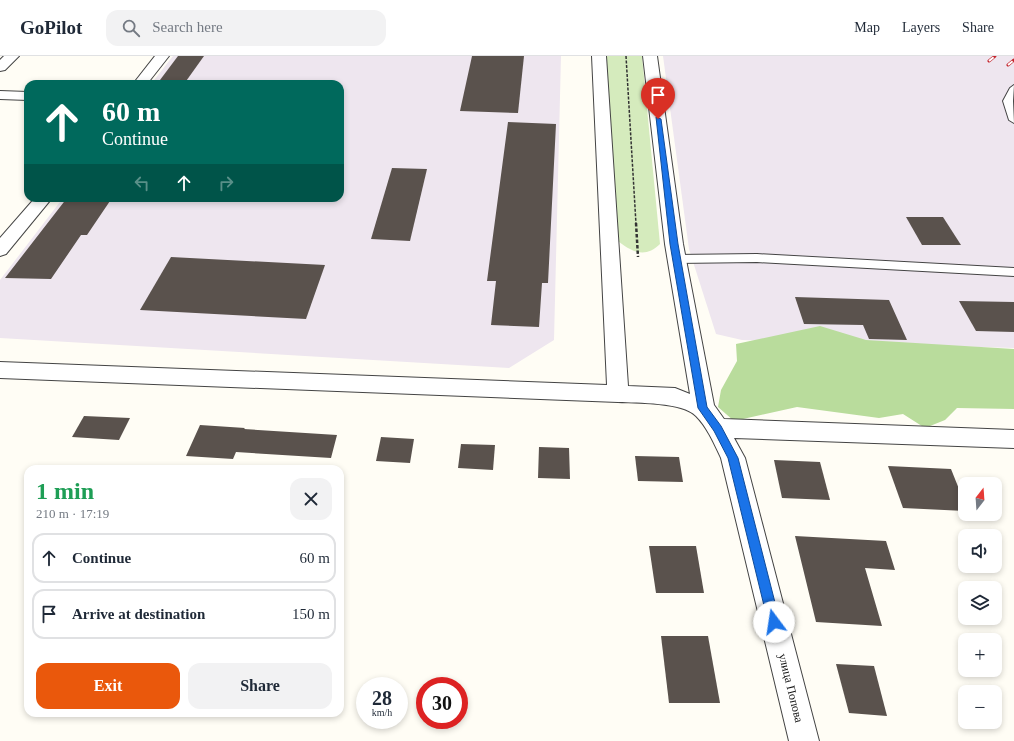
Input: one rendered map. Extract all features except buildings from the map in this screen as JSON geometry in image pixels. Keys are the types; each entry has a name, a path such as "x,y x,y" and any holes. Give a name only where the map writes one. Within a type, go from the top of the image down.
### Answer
{"street":[{"path":"0,67 12,56"},
{"path":"143,80 162,56"},
{"path":"599,56 618,394"},
{"name":"улица Попова","path":"650,56 676,259 710,418 733,458 804,741"},
{"path":"0,95 24,96"},
{"path":"0,250 41,202"},
{"path":"0,370 675,397 710,418 1014,439"}],"lane":[{"path":"1014,88 1008,101 1014,120"},
{"path":"676,259 757,258 1014,272"}],"path":[{"path":"626,56 638,257"}],"shaded area":[{"path":"173,56 561,56 554,340 509,368 0,338 0,280 60,202 344,202 344,80 154,80"},
{"path":"663,56 1014,56 1014,348 742,340 716,334 689,249"}],"green space":[{"path":"605,56 642,56 660,244 650,251 634,251 618,241"},
{"path":"820,326 866,340 1014,349 1014,409 957,408 945,420 925,428 903,414 879,418 797,407 734,421 718,407 721,390 737,361 736,344"}],"railway":[{"path":"989,61 995,56"},
{"path":"1008,65 1014,60"}],"route":[{"path":"658,119 674,244 703,408 718,428 733,458 774,622"}]}
